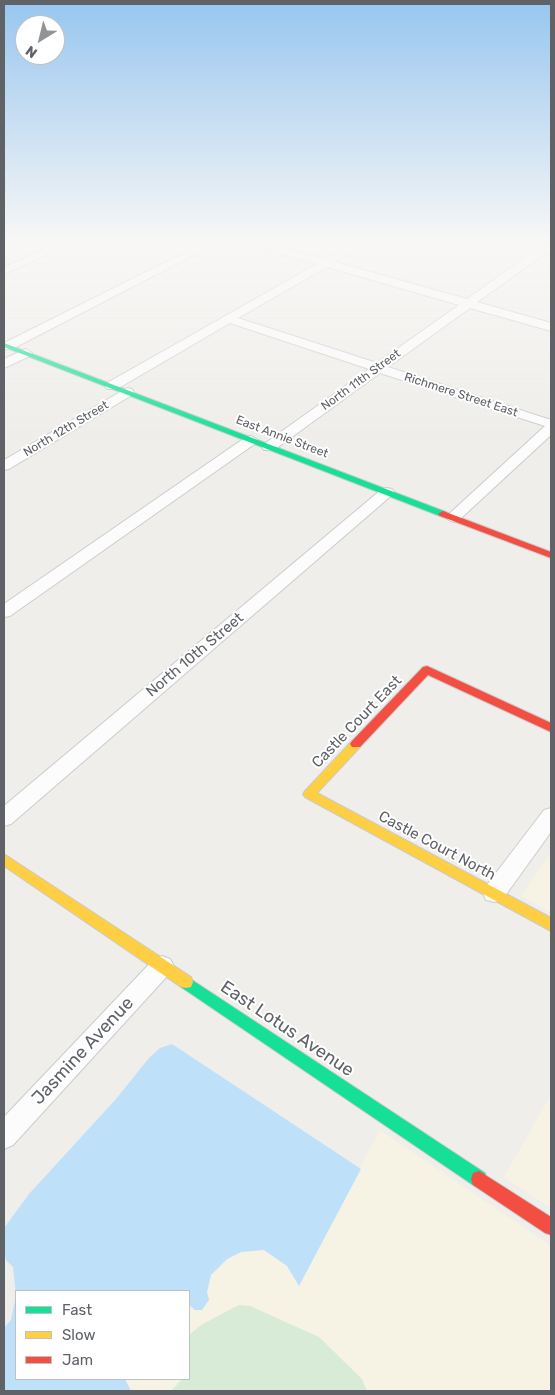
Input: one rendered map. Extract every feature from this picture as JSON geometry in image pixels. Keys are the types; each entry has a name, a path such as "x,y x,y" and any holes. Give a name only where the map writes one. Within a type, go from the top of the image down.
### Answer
{"street":[{"path":"6,346 82,308"},
{"name":"North 12th Street","path":"112,386 247,308"},
{"name":"North 11th Street","path":"269,447 464,308"},
{"path":"484,308 551,327"},
{"name":"Richmere Street East","path":"228,319 551,424"},
{"name":"East Annie Street","path":"6,346 551,555"},
{"path":"4,364 26,353"},
{"name":"North 12th Street","path":"4,466 127,392"},
{"path":"454,518 551,428"},
{"path":"4,612 251,440"},
{"name":"North 10th Street","path":"4,818 387,492"},
{"name":"Castle Court East","path":"309,794 427,670 551,728"},
{"name":"Castle Court North","path":"309,794 551,925"},
{"path":"494,893 551,816"},
{"name":"East Lotus Avenue","path":"4,859 551,1227"},
{"name":"Jasmine Avenue","path":"4,1136 162,966"}],"shaded area":[{"path":"551,852 551,913 521,896"},
{"path":"551,1095 551,1208 504,1177"},
{"path":"380,1130 551,1246 551,1391 367,1391 362,1379 319,1337 250,1306 239,1305 201,1325 190,1334 190,1306 195,1310 209,1300 207,1292 211,1275 228,1259 241,1252 264,1250 287,1266 299,1285"},
{"path":"126,1380 182,1380 171,1391 131,1391"}],"green space":[{"path":"239,1305 250,1306 319,1337 362,1379 367,1391 171,1391 181,1380 190,1380 190,1334 201,1325"}],"water":[{"path":"172,1044 361,1169 299,1286 287,1266 264,1250 241,1252 227,1259 211,1275 207,1292 209,1300 202,1310 195,1310 190,1306 190,1290 15,1290 13,1267 6,1260 4,1249 4,1228 29,1194 116,1099 149,1058 160,1048"},
{"path":"15,1300 15,1380 126,1380 131,1391 4,1391 4,1328 11,1320"}],"traffic: fast":[{"path":"4,345 443,514"},
{"path":"186,982 479,1179"}],"traffic: slow":[{"path":"356,744 309,794 551,925"},
{"path":"4,859 186,982"}],"traffic: jam":[{"path":"443,514 551,555"},
{"path":"356,744 427,670 551,728"},
{"path":"479,1179 551,1227"}]}
